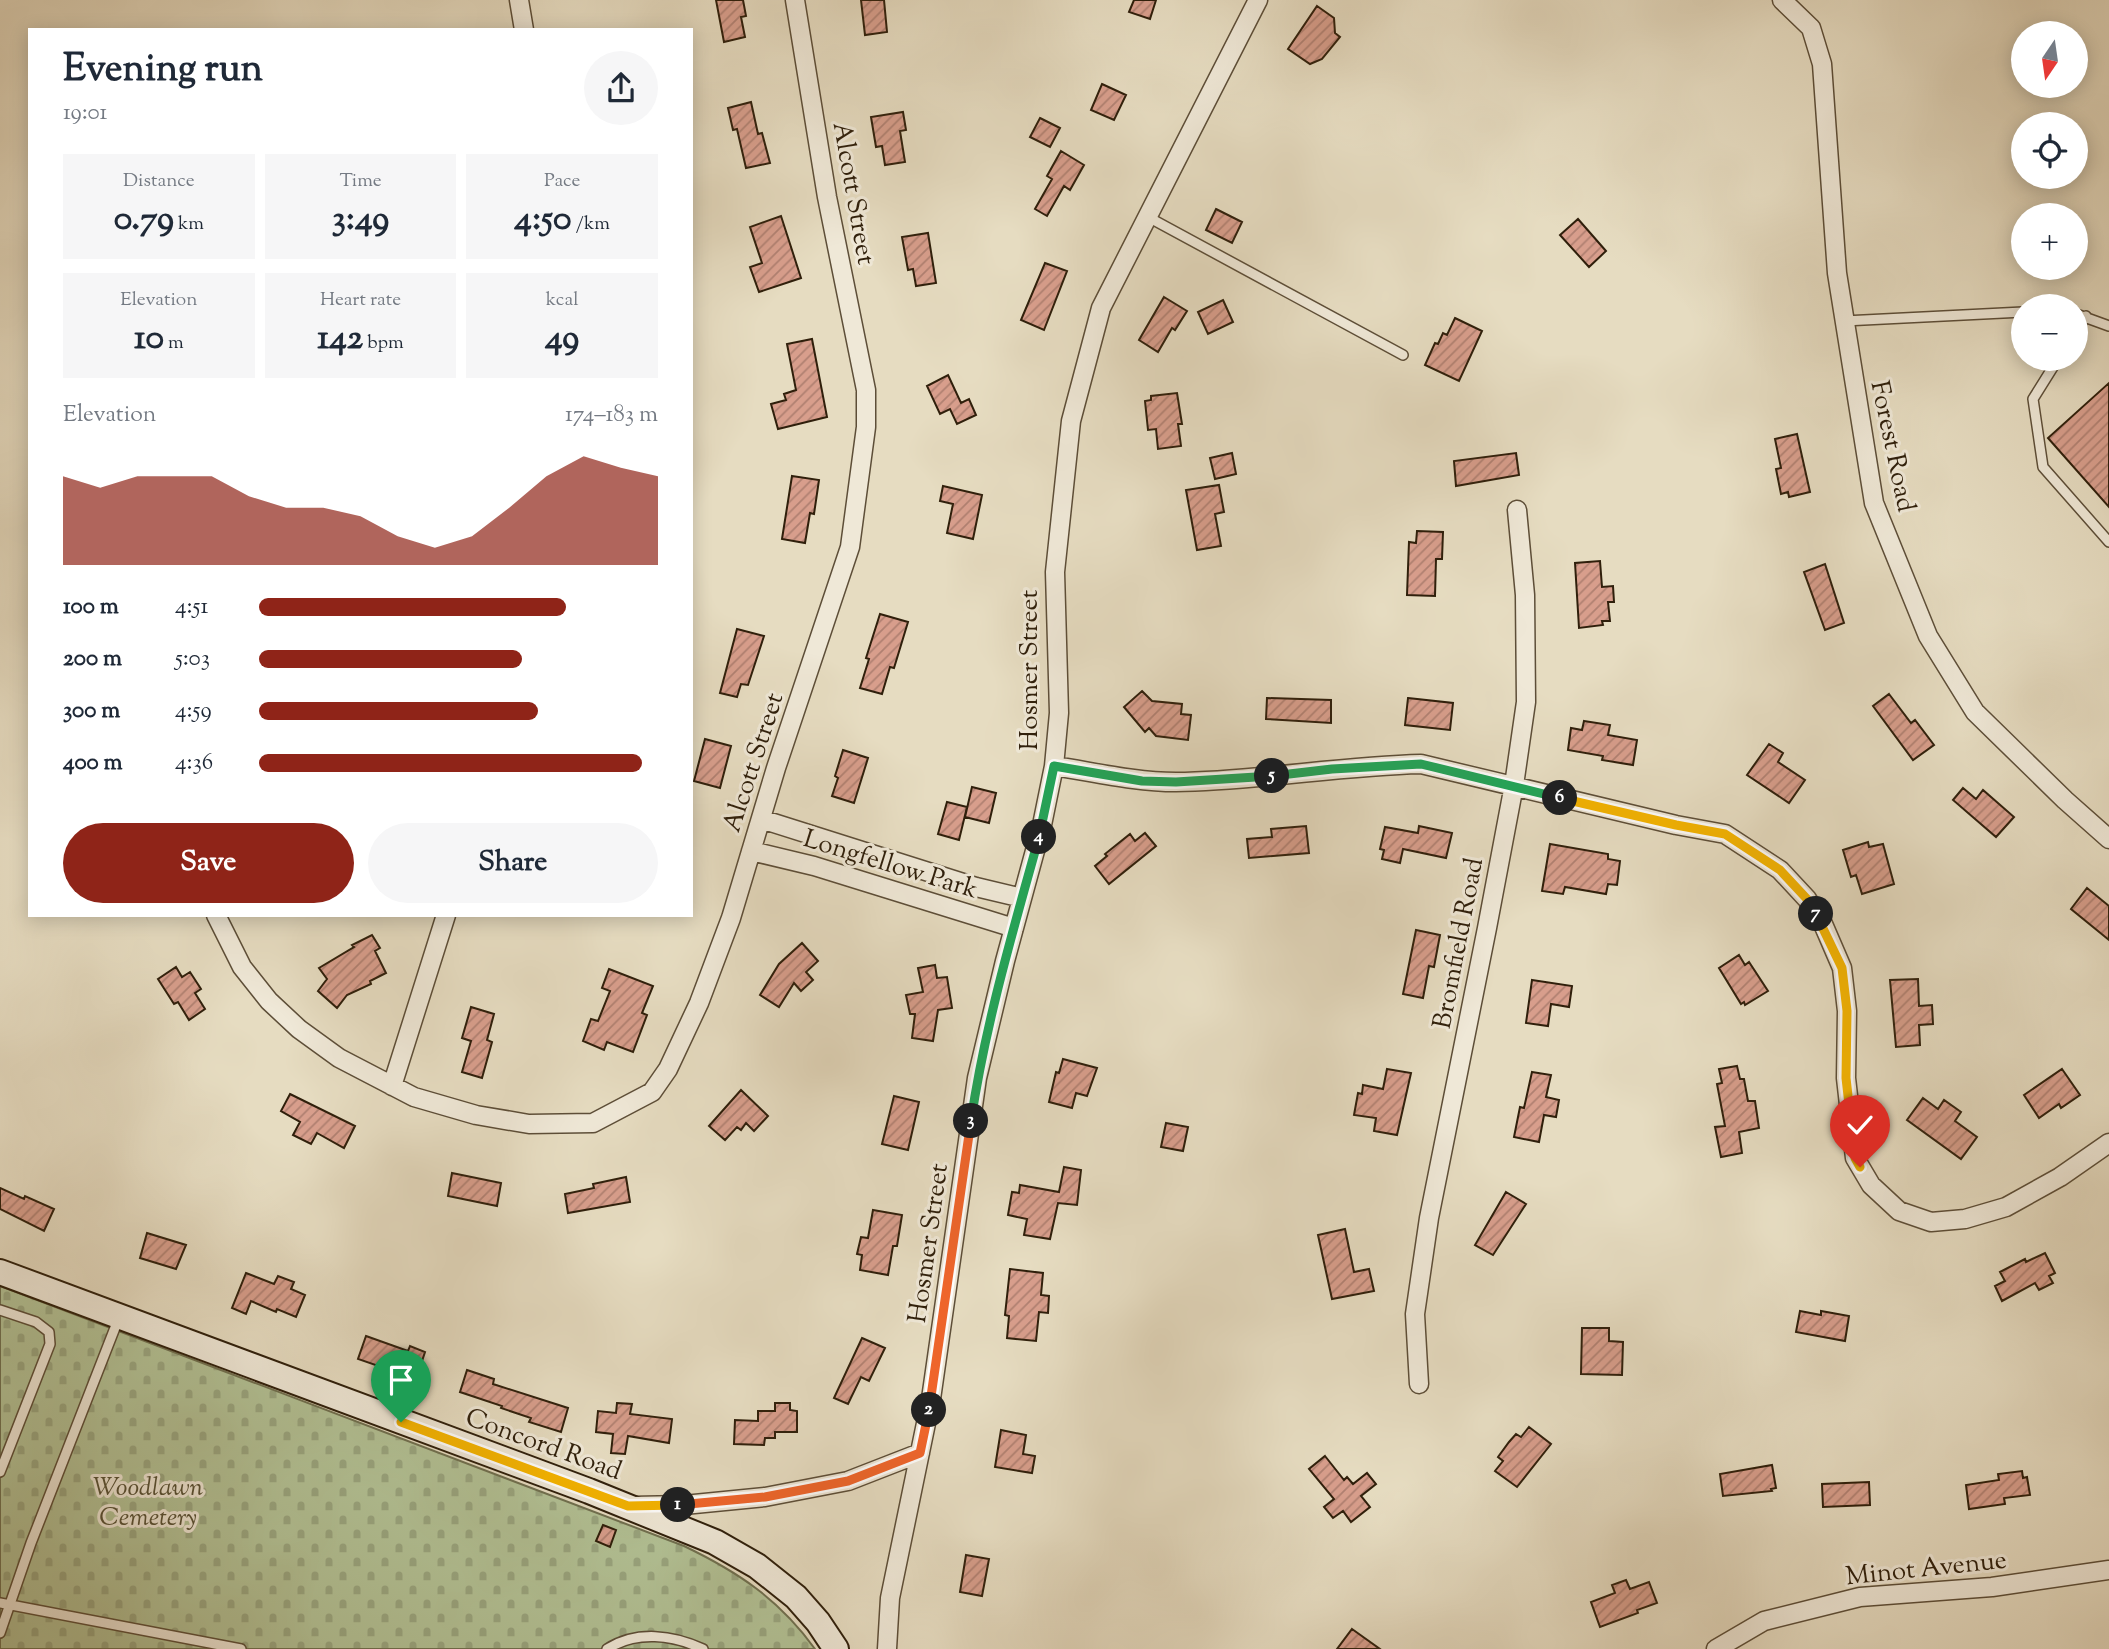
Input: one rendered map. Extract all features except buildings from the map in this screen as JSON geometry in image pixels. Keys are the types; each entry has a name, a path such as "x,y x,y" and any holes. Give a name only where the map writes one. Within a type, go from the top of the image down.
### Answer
{"street":[{"path":"519,0 524,28"},
{"name":"Alcott Street","path":"217,917 243,967 289,1020 339,1058 414,1097 476,1115 529,1124 593,1123 652,1092 667,1069 699,1003 732,918 761,819 849,547 866,426 866,390 827,197 795,0"},
{"name":"Hosmer Street","path":"887,1649 890,1598 931,1399 978,1078 1042,825 1054,766 1059,713 1055,572 1070,421 1101,308 1258,0"},
{"name":"Forest Road","path":"1782,0 1811,28 1822,64 1836,273 1874,503 1928,636 1975,712 2109,839"},
{"name":"Bromfield Road","path":"1419,1384 1415,1314 1429,1218 1514,785 1526,702 1525,595 1517,510"},
{"path":"1054,766 1142,781 1176,782 1421,764 1676,825 1725,834 1780,870 1807,899 1823,924 1842,968 1847,1011 1846,1078 1855,1158 1871,1185 1899,1212 1931,1222 1965,1219 2006,1207 2060,1177 2109,1143"},
{"name":"Longfellow Park","path":"761,819 976,887 1022,898"},
{"name":"Longfellow Park","path":"751,851 814,866 1014,928"},
{"path":"392,1086 445,917"},
{"name":"Concord Road","path":"0,1272 628,1506 715,1542 757,1566 780,1583 808,1609 836,1649"},
{"path":"628,1506 765,1497 848,1481 920,1453"},
{"name":"Minot Avenue","path":"1716,1649 1764,1621 1860,1597 1992,1587 2109,1570"}],"lane":[{"path":"1147,217 1403,355"},
{"path":"1844,321 2011,313"},
{"path":"2088,318 2109,326"},
{"path":"2051,371 2033,399 2043,467 2109,542"},
{"path":"0,1472 50,1344 49,1332 36,1322 1,1312"},
{"path":"0,1633 118,1318"},
{"path":"0,1603 241,1649"},
{"path":"607,1649 621,1642 654,1636 674,1638 703,1649"}],"green space":[{"name":"Woodlawn Cemetery","path":"0,1286 684,1546 756,1588 787,1615 815,1649 0,1649"}],"route":[{"path":"401,1422 628,1506 765,1497 848,1481 920,1453 931,1399 978,1078 1005,961 1042,825 1054,766 1142,781 1176,782 1421,764 1566,800 1725,834 1780,870 1807,899 1823,924 1842,968 1847,1011 1846,1078 1855,1158 1860,1167"}]}
